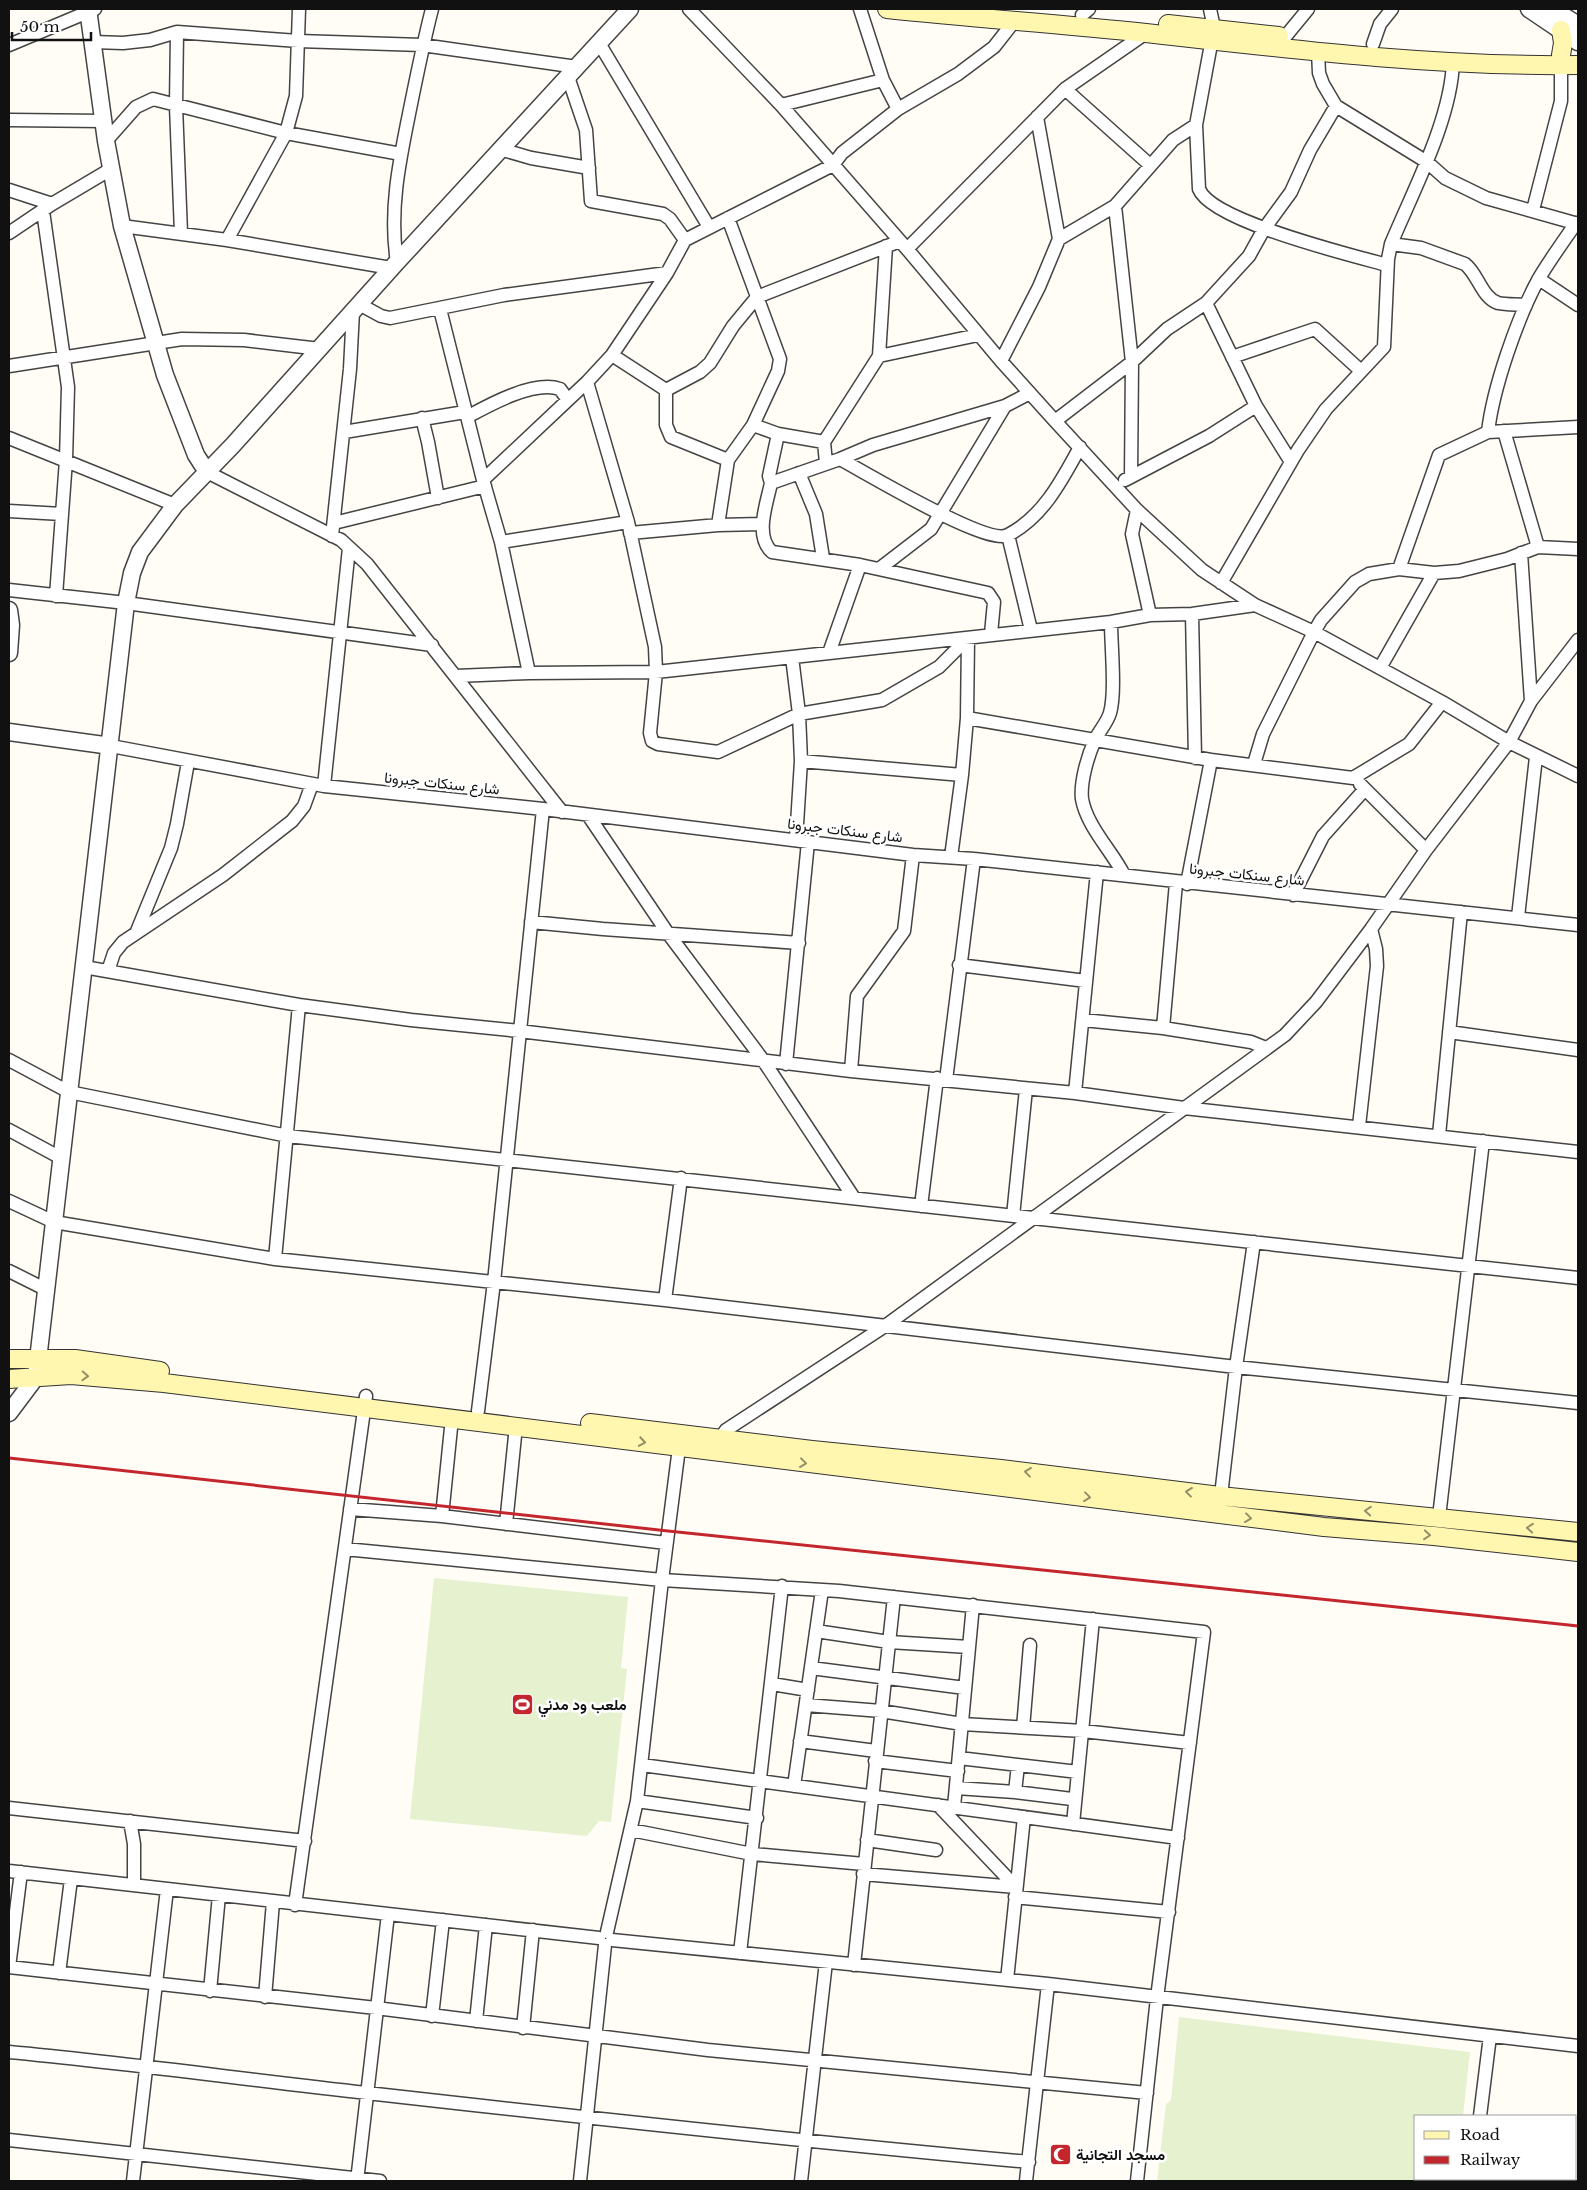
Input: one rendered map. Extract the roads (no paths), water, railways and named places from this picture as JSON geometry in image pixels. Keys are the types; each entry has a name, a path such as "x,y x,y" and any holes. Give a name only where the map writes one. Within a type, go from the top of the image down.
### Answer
{"main road":[{"path":"887,9 1016,19 1146,33 1285,37 1452,52 1566,58 1578,65"},
{"path":"1033,9 1085,12 1318,52 1453,62 1566,58"},
{"path":"1561,30 1566,58"},
{"path":"9,1359 75,1360 365,1402 452,1418 632,1440 680,1441"},
{"path":"9,1376 71,1376 139,1380 478,1411 680,1441 1219,1514 1324,1527 1434,1536 1578,1552"},
{"path":"716,1446 1001,1468 1220,1496 1578,1532"}],"street":[{"path":"9,45 91,9 93,42 106,141 122,226 165,375 196,455 207,472 332,536 367,564 562,812"},
{"path":"227,240 286,133 296,96 298,9"},
{"path":"394,265 393,216 401,154 422,45 432,9"},
{"path":"9,1413 36,1377 111,746 126,603 132,573 140,552 175,505 630,9"},
{"path":"689,9 781,104 904,245 978,335 1055,421 1137,510 1202,570 1255,605 1314,632 1442,702 1536,757 1578,776"},
{"path":"860,9 883,80 898,109"},
{"path":"1210,9 1213,35 1196,125 1199,189 1202,197 1210,204 1264,229 1387,265"},
{"path":"1285,37 1308,9"},
{"path":"1373,44 1380,24 1392,9"},
{"path":"1530,9 1578,42"},
{"path":"1553,9 1578,25"},
{"path":"334,523 438,498 484,483 588,382 612,355 667,273 685,240 833,165 842,153 898,109 958,74 994,47 1016,19"},
{"path":"177,32 176,106 181,233"},
{"path":"93,42 123,43 150,40 177,32 298,41 422,45 572,72"},
{"path":"666,390 700,372 710,363 733,326 757,297 886,246 904,245 1065,89 1146,33"},
{"path":"600,43 709,227"},
{"path":"1318,52 1319,73 1336,106 1427,162 1445,178 1486,198 1577,223 1539,279 1526,305 1495,395 1488,432"},
{"path":"1533,210 1561,101 1566,58"},
{"path":"1221,583 1291,462 1326,409 1384,347 1387,265 1391,244 1427,162 1450,88 1453,62"},
{"path":"572,72 586,130 591,201 663,214 670,219 685,240"},
{"path":"781,104 883,80"},
{"path":"1065,89 1150,165"},
{"path":"106,141 136,107 153,99 286,133 401,154"},
{"path":"1055,421 1132,362 1167,329 1206,303 1249,256 1264,229 1291,192 1310,150 1336,106"},
{"path":"1001,361 1039,287 1059,239 1037,117"},
{"path":"9,120 104,121"},
{"path":"1059,239 1115,206 1173,140 1196,125"},
{"path":"500,150 531,158 589,168"},
{"path":"9,233 111,169"},
{"path":"9,190 48,208"},
{"path":"1115,206 1132,362 1131,477"},
{"path":"48,208 68,386 66,460 56,596"},
{"path":"718,525 728,460 753,425 772,385 780,359 728,218"},
{"path":"122,226 394,265"},
{"path":"1391,244 1421,248 1465,264 1471,269 1491,300 1498,303 1526,305"},
{"path":"826,463 824,442 879,356 886,246"},
{"path":"356,308 390,318 504,295 667,273"},
{"path":"1539,279 1578,305"},
{"path":"1206,303 1256,406 1291,462"},
{"path":"332,536 356,308"},
{"path":"440,309 484,483 501,542 529,673"},
{"path":"1232,357 1315,329 1361,371"},
{"path":"879,356 978,335"},
{"path":"10,364 64,358 182,339 244,340 320,349"},
{"path":"612,355 666,390"},
{"path":"588,382 629,527 655,647 656,672 650,733 652,741 658,744 718,752 799,714 882,700 939,667 968,638"},
{"path":"344,432 422,418 466,414 505,396 549,387 560,389 568,400"},
{"path":"666,390 666,425 671,437 728,460"},
{"path":"771,483 840,459 873,444 1005,406 1030,393"},
{"path":"879,569 921,539 931,529 1005,406"},
{"path":"1116,485 1209,436 1256,406"},
{"path":"422,418 438,498"},
{"path":"753,425 778,434 824,442"},
{"path":"1398,569 1439,455 1488,432 1578,427"},
{"path":"1504,431 1538,547"},
{"path":"778,434 769,476 771,483 762,524 766,545 772,552 823,558 860,565 988,593 994,602 991,634"},
{"path":"9,438 175,505"},
{"path":"840,459 939,513 986,534 1008,536 1047,502 1080,448"},
{"path":"799,473 816,514 823,558"},
{"path":"1137,510 1132,534 1150,615"},
{"path":"9,511 62,514"},
{"path":"501,542 629,527 762,524"},
{"path":"1008,536 1031,630"},
{"path":"1254,764 1263,734 1314,632 1321,620 1354,582 1369,574 1398,569 1434,573 1483,566 1538,547 1578,549"},
{"path":"108,971 118,947 138,931 222,875 292,821 318,785 349,548"},
{"path":"1521,553 1531,700"},
{"path":"829,653 860,565"},
{"path":"1380,668 1434,573"},
{"path":"9,590 126,603 338,634 432,645"},
{"path":"456,676 529,673 656,672 1111,622 1150,615 1192,614 1255,605"},
{"path":"9,610 11,625 9,652"},
{"path":"1192,614 1195,758"},
{"path":"1111,622 1112,701 1110,714 1094,742 1082,788 1082,799 1087,814 1116,858 1124,876"},
{"path":"951,857 962,775 967,718 968,638"},
{"path":"716,1446 726,1430 885,1326 1285,1035 1316,1002 1371,929 1426,850 1509,742 1531,700 1578,640"},
{"path":"786,1064 799,943 802,841 799,714 792,657"},
{"path":"1353,778 1410,744 1442,702"},
{"path":"967,718 1094,742 1195,758 1353,778 1426,850"},
{"path":"9,732 111,746"},
{"name":"شارع سنكات جبرونا","path":"111,746 318,785 544,809 912,855 974,859 1578,925"},
{"path":"1518,917 1536,757"},
{"path":"1163,1028 1181,883 1211,760"},
{"path":"801,761 962,775"},
{"path":"138,931 171,848 178,824 188,762"},
{"path":"1293,895 1323,836 1365,788"},
{"path":"478,1411 508,1159 519,1030 544,809"},
{"path":"588,815 667,932 763,1060 854,1198"},
{"path":"851,1071 857,996 904,932 912,855"},
{"path":"921,1206 942,1079 974,859"},
{"path":"1075,1093 1097,872"},
{"path":"1439,1135 1461,912"},
{"path":"531,922 799,943"},
{"path":"1359,1126 1377,966 1376,949 1371,929"},
{"path":"959,965 1086,981"},
{"path":"84,967 299,1005 411,1020 519,1030 786,1064 1075,1093 1184,1108 1359,1126 1578,1152"},
{"path":"275,1259 299,1005"},
{"path":"1083,1020 1163,1028 1251,1042 1266,1048"},
{"path":"1449,1032 1578,1050"},
{"path":"9,1060 69,1092 288,1136 1578,1278"},
{"path":"1013,1216 1026,1089"},
{"path":"9,1130 62,1158"},
{"path":"1439,1517 1482,1141"},
{"path":"665,1300 681,1178"},
{"path":"9,1201 54,1222 275,1259 665,1300 1236,1367 1578,1403"},
{"path":"1219,1514 1236,1367 1254,1242"},
{"path":"9,1271 47,1290"},
{"path":"295,1905 365,1402"},
{"path":"442,1516 452,1418"},
{"path":"506,1524 516,1426"},
{"path":"580,2181 606,1939 637,1801 666,1543 680,1441"},
{"path":"350,1509 442,1516 666,1543"},
{"path":"345,1549 662,1580 782,1586 973,1605 1204,1632 1157,1998 1137,2181"},
{"path":"740,1953 757,1818 782,1586"},
{"path":"794,1786 822,1590"},
{"path":"854,1965 894,1597"},
{"path":"954,1807 973,1605"},
{"path":"1073,1824 1093,1619"},
{"path":"816,1631 889,1642 969,1647"},
{"path":"1023,1728 1030,1645"},
{"path":"811,1668 884,1679 965,1688"},
{"path":"772,1684 808,1690"},
{"path":"806,1705 881,1711 962,1724 1082,1731 1190,1743"},
{"path":"800,1741 876,1756 958,1765 1018,1765 1078,1772"},
{"path":"642,1765 1178,1838"},
{"path":"1015,1792 1018,1765"},
{"path":"956,1788 1015,1792 1072,1799"},
{"path":"637,1801 757,1818"},
{"path":"938,1805 1016,1892"},
{"path":"9,1808 305,1841"},
{"path":"1006,1980 1024,1818"},
{"path":"130,1821 134,1844 134,1886"},
{"path":"631,1830 752,1854 1169,1912"},
{"path":"867,1840 936,1850"},
{"path":"1147,2093 595,2036 376,2008 9,1968 15,1871 295,1905 1048,1984 1578,2046"},
{"path":"59,1973 71,1879"},
{"path":"133,2181 167,1889"},
{"path":"210,1991 219,1896"},
{"path":"265,1997 273,1902"},
{"path":"358,2180 366,2093 388,1914"},
{"path":"432,2016 443,1920"},
{"path":"476,2021 486,1925"},
{"path":"524,2028 532,1930"},
{"path":"800,2181 826,1962"},
{"path":"1026,2181 1048,1984"},
{"path":"1480,2115 1490,2036"},
{"path":"9,2052 701,2130 1029,2162"},
{"path":"9,2140 380,2181"}],"railway":[{"path":"9,1458 668,1531 1578,1626"}],"place":[{"name":"ملعب ود مدني","path":"522,1704"},
{"name":"مسجد التجانية","path":"1060,2154"}]}
